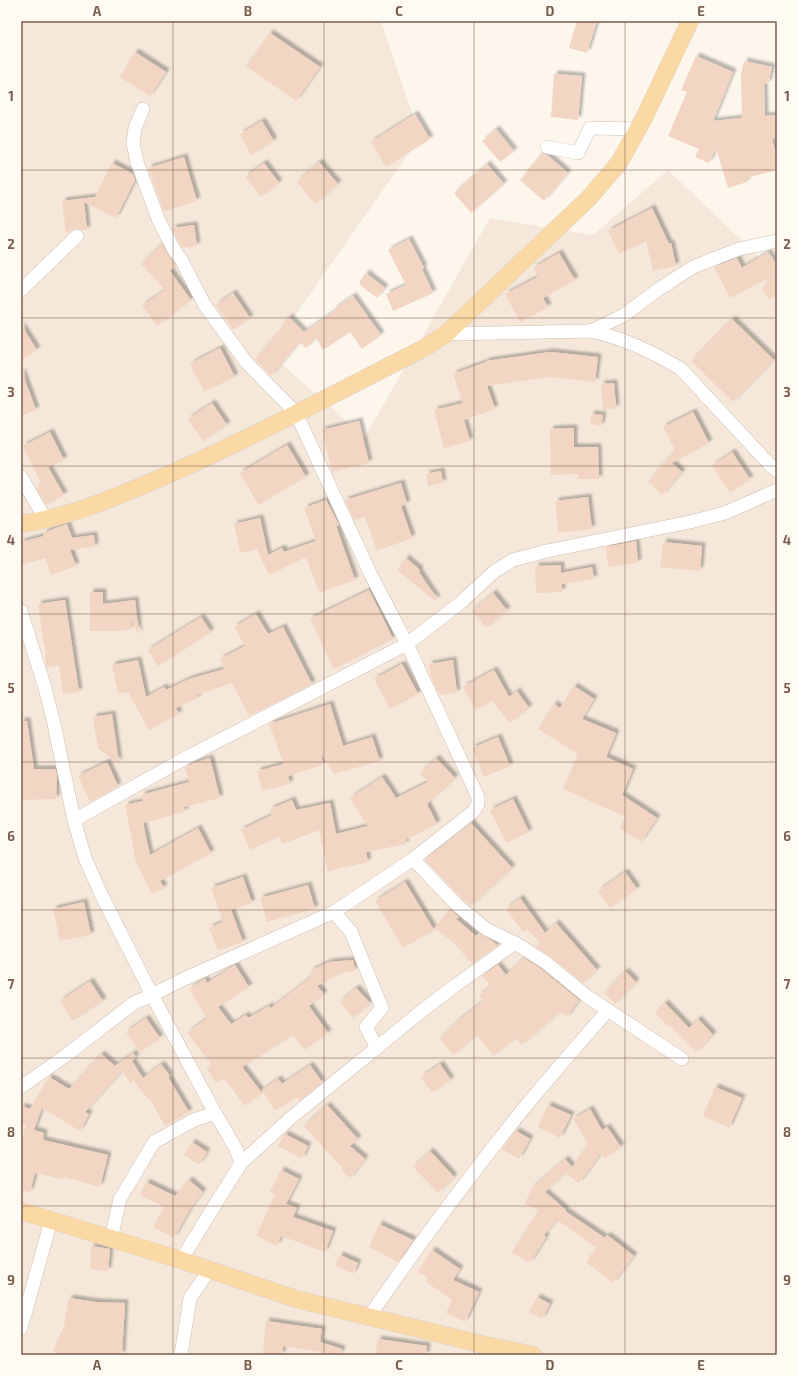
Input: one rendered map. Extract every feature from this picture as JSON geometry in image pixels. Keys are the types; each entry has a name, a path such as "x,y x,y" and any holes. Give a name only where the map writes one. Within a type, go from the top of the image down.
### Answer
{"main road":[{"path":"21,524 46,520 75,512 134,490 222,450 296,413 426,347 446,334 589,198 619,163 644,118 690,21"},
{"path":"21,1211 210,1269 296,1299 485,1345 533,1355"}],"street":[{"path":"21,1087 65,1056 134,1003 186,978 334,912 413,859 474,810 478,804 478,797 407,644 371,575 296,413 246,362 204,304 159,221 137,162 133,143 135,128 143,109"},
{"path":"547,147 578,153 590,128 638,129"},
{"path":"21,290 77,236"},
{"path":"591,331 624,315 659,289 694,267 739,249 777,241"},
{"path":"446,334 591,331 609,335 628,342 666,360 681,369 777,471"},
{"path":"21,477 46,520"},
{"path":"74,820 192,755 407,644 459,604 495,571 513,560 548,551 690,522 725,513 777,490"},
{"path":"21,611 45,688 74,820 85,858 100,892 152,995 236,1149 240,1163"},
{"path":"413,859 457,905 486,929 545,962 588,997 682,1059"},
{"path":"334,912 351,932 382,1008 366,1027 377,1048"},
{"path":"181,1260 240,1163 293,1116 456,985 515,944"},
{"path":"369,1317 398,1274 455,1197 526,1107 608,1010"},
{"path":"112,1239 120,1199 154,1142 194,1120 215,1113"},
{"path":"21,1328 51,1221"},
{"path":"181,1355 190,1298 210,1269"}],"shaded area":[{"path":"21,21 381,21 420,137 269,353 365,437 490,218 593,235 668,170 777,274 777,1355 21,1355"}],"building":[{"path":"577,21 597,21 587,53 569,48"},
{"path":"270,33 320,67 296,101 246,66"},
{"path":"135,52 166,72 150,96 120,77"},
{"path":"696,56 733,72 713,121 742,118 741,75 744,61 772,67 768,84 764,83 765,116 777,115 777,138 772,139 777,159 777,170 746,178 747,182 728,188 716,148 709,163 695,157 699,149 668,136 687,92 681,90"},
{"path":"554,74 582,76 578,120 551,117"},
{"path":"415,114 430,139 386,167 371,142"},
{"path":"262,121 274,141 251,155 240,134"},
{"path":"496,129 514,151 500,162 482,141"},
{"path":"542,153 547,155 568,173 544,201 520,180"},
{"path":"184,157 197,201 164,211 148,168"},
{"path":"319,162 338,184 315,204 297,182"},
{"path":"112,163 133,174 135,180 116,218 84,202 87,230 75,228 66,233 62,201 95,197"},
{"path":"264,163 279,183 261,197 245,177"},
{"path":"487,164 504,184 471,213 454,193"},
{"path":"652,208 669,244 671,243 676,266 653,271 646,241 619,254 608,231"},
{"path":"194,225 197,246 182,248 172,228"},
{"path":"409,239 424,268 422,269 433,293 393,311 386,294 406,285 388,250"},
{"path":"162,244 176,266 170,271 191,300 157,326 142,306 165,290 141,264"},
{"path":"768,252 777,265 777,295 769,300 762,288 774,275 730,298 714,267 737,258 742,268"},
{"path":"559,253 575,280 543,298 548,307 520,322 505,294 538,277 533,268"},
{"path":"366,273 385,288 377,298 360,285 360,281"},
{"path":"233,293 250,318 233,330 216,305"},
{"path":"353,296 381,335 362,349 350,332 323,350 316,338 306,348 300,342 271,376 255,359 284,326 282,324 289,317 304,332 335,311 334,309"},
{"path":"732,319 774,360 733,402 691,361"},
{"path":"21,325 37,350 21,360"},
{"path":"220,348 235,377 204,392 190,364"},
{"path":"550,352 598,357 595,382 549,377 487,386 495,409 464,420 470,441 444,448 434,410 463,403 453,374 486,361"},
{"path":"22,372 36,410 21,416 21,373"},
{"path":"614,383 616,408 603,410 601,384"},
{"path":"212,403 227,425 203,441 188,419"},
{"path":"693,412 709,443 672,463 682,472 662,495 648,482 675,450 663,427"},
{"path":"591,414 603,415 601,426 590,424"},
{"path":"359,421 369,463 332,472 322,430"},
{"path":"574,428 574,447 598,447 599,479 578,479 578,474 551,475 550,429"},
{"path":"50,432 64,460 48,467 64,495 46,505 36,488 42,485 23,446"},
{"path":"287,445 306,477 258,505 240,473"},
{"path":"732,452 750,479 730,493 712,466"},
{"path":"441,471 443,483 428,486 426,474"},
{"path":"401,483 407,504 401,506 412,538 377,551 365,517 354,520 345,500"},
{"path":"588,497 592,529 558,533 555,501"},
{"path":"326,500 339,525 336,526 355,580 319,593 306,557 269,575 257,549 240,553 234,524 260,518 268,555 282,548 284,552 316,541 304,508"},
{"path":"67,524 72,538 94,535 95,547 70,550 76,566 51,575 45,558 21,565 21,542 44,536 43,533"},
{"path":"636,541 638,563 608,567 606,547"},
{"path":"663,542 702,546 700,571 660,567"},
{"path":"406,558 420,570 419,572 437,599 435,601 397,570"},
{"path":"561,565 561,573 592,567 594,579 562,584 562,592 536,593 535,566"},
{"path":"369,590 393,639 334,669 310,619"},
{"path":"90,592 103,592 103,604 135,600 139,635 130,620 132,629 117,631 90,631"},
{"path":"493,593 507,610 486,628 472,611"},
{"path":"65,600 79,692 63,694 59,666 47,667 46,665 45,644 44,645 38,604"},
{"path":"256,614 268,634 283,627 312,684 249,716 232,683 197,695 198,698 176,708 179,714 149,730 128,692 118,694 112,665 138,660 146,697 164,687 166,690 189,679 224,669 220,659 245,646 234,627"},
{"path":"201,617 211,632 158,666 148,650"},
{"path":"453,660 457,693 440,695 431,677 429,664"},
{"path":"402,664 418,694 390,709 374,679"},
{"path":"494,670 509,697 517,691 529,708 510,723 492,701 476,710 463,687"},
{"path":"574,686 594,699 582,719 616,733 606,757 633,769 622,795 657,818 641,842 619,828 626,817 563,789 578,754 538,729 554,704 560,708"},
{"path":"330,704 343,746 372,737 380,761 334,774 321,754 323,765 288,776 290,784 262,791 257,771 284,764 269,724"},
{"path":"112,714 119,763 98,749 93,717"},
{"path":"21,721 27,721 34,769 55,769 57,775 56,799 21,800"},
{"path":"498,737 510,766 484,777 472,748"},
{"path":"210,758 220,798 184,807 185,812 143,823 150,855 198,828 211,853 160,881 164,888 152,894 136,862 125,805 143,801 141,795 189,782 185,768 194,763"},
{"path":"436,758 455,778 427,804 437,824 405,840 406,844 366,852 368,862 328,871 319,830 282,844 280,836 250,850 241,830 272,815 270,809 292,800 296,810 330,803 336,834 368,826 350,798 382,777 396,798 428,782 420,773"},
{"path":"107,762 118,786 90,802 78,776"},
{"path":"513,799 529,832 506,843 490,810"},
{"path":"471,823 512,868 471,906 462,899 425,860"},
{"path":"625,872 637,889 610,908 598,891"},
{"path":"243,877 252,903 231,910 243,942 218,951 209,928 223,922 211,888"},
{"path":"405,882 434,930 403,948 375,901"},
{"path":"308,885 315,909 267,922 260,898"},
{"path":"520,898 545,933 556,923 597,970 583,983 550,956 536,947 540,943 527,929 523,932 506,909"},
{"path":"84,902 91,935 60,941 53,909"},
{"path":"450,909 459,917 456,919 476,936 479,933 494,942 497,946 472,964 455,944 435,928"},
{"path":"524,958 540,968 579,1000 567,1017 560,1012 522,1045 516,1038 493,1056 476,1034 454,1055 439,1039 459,1020 484,1001 479,996 491,986 482,976 498,965 506,975"},
{"path":"353,960 355,971 343,972 317,986 324,994 309,1006 328,1033 304,1050 293,1035 242,1067 262,1093 245,1106 224,1078 216,1083 207,1069 212,1065 187,1033 207,1018 189,989 205,979 207,983 235,965 249,987 218,1007 231,1024 246,1015 248,1018 269,1006 271,1008 312,976 310,971 329,962"},
{"path":"625,971 636,982 615,1004 604,993"},
{"path":"90,981 103,1001 73,1021 60,1001"},
{"path":"356,988 370,1003 353,1018 340,1002"},
{"path":"665,1003 689,1028 698,1019 713,1035 696,1052 655,1013"},
{"path":"146,1018 160,1038 140,1052 126,1032"},
{"path":"133,1053 136,1057 132,1061 143,1078 161,1064 170,1076 168,1077 189,1112 165,1126 149,1098 148,1099 133,1080 130,1083 122,1071 85,1112 89,1114 80,1131 42,1108 34,1130 44,1133 43,1140 108,1155 100,1187 64,1177 63,1179 35,1173 30,1192 21,1190 21,1145 26,1124 21,1123 21,1106 30,1109 49,1077 69,1089 101,1054 115,1066"},
{"path":"440,1064 451,1080 432,1093 421,1077"},
{"path":"310,1065 322,1082 299,1101 297,1097 275,1111 262,1090 278,1079 282,1084"},
{"path":"715,1087 742,1098 729,1128 703,1116"},
{"path":"327,1105 358,1139 350,1146 365,1159 350,1178 342,1171 343,1169 304,1126"},
{"path":"548,1105 571,1115 560,1138 538,1127"},
{"path":"590,1109 602,1130 607,1127 621,1147 605,1158 601,1153 579,1183 567,1174 571,1168 545,1192 566,1210 565,1211 605,1238 607,1235 634,1256 613,1283 586,1262 597,1248 557,1220 544,1235 546,1237 530,1263 512,1252 539,1210 525,1204 531,1189 565,1159 572,1167 588,1144 573,1119"},
{"path":"516,1131 530,1139 519,1159 502,1149"},
{"path":"285,1134 308,1146 302,1159 278,1146"},
{"path":"192,1142 207,1152 199,1165 184,1155"},
{"path":"430,1151 454,1177 438,1193 413,1167"},
{"path":"281,1170 299,1179 286,1204 297,1208 293,1217 333,1231 325,1252 281,1236 277,1246 256,1236 275,1195 270,1192"},
{"path":"189,1180 203,1192 190,1209 174,1238 153,1227 164,1207 140,1195 146,1182 175,1196"},
{"path":"379,1224 413,1240 398,1262 369,1247"},
{"path":"91,1246 110,1249 108,1271 90,1269"},
{"path":"432,1250 460,1269 453,1280 479,1292 465,1322 446,1313 452,1300 426,1282 428,1278 418,1272"},
{"path":"340,1255 358,1263 353,1274 335,1265"},
{"path":"537,1297 550,1304 542,1319 529,1312"},
{"path":"69,1298 96,1302 125,1303 122,1355 61,1355 53,1351 64,1326"},
{"path":"266,1321 322,1329 320,1342 342,1349 340,1355 283,1346 282,1355 263,1354"},
{"path":"378,1339 427,1346 426,1355 375,1355"}]}
